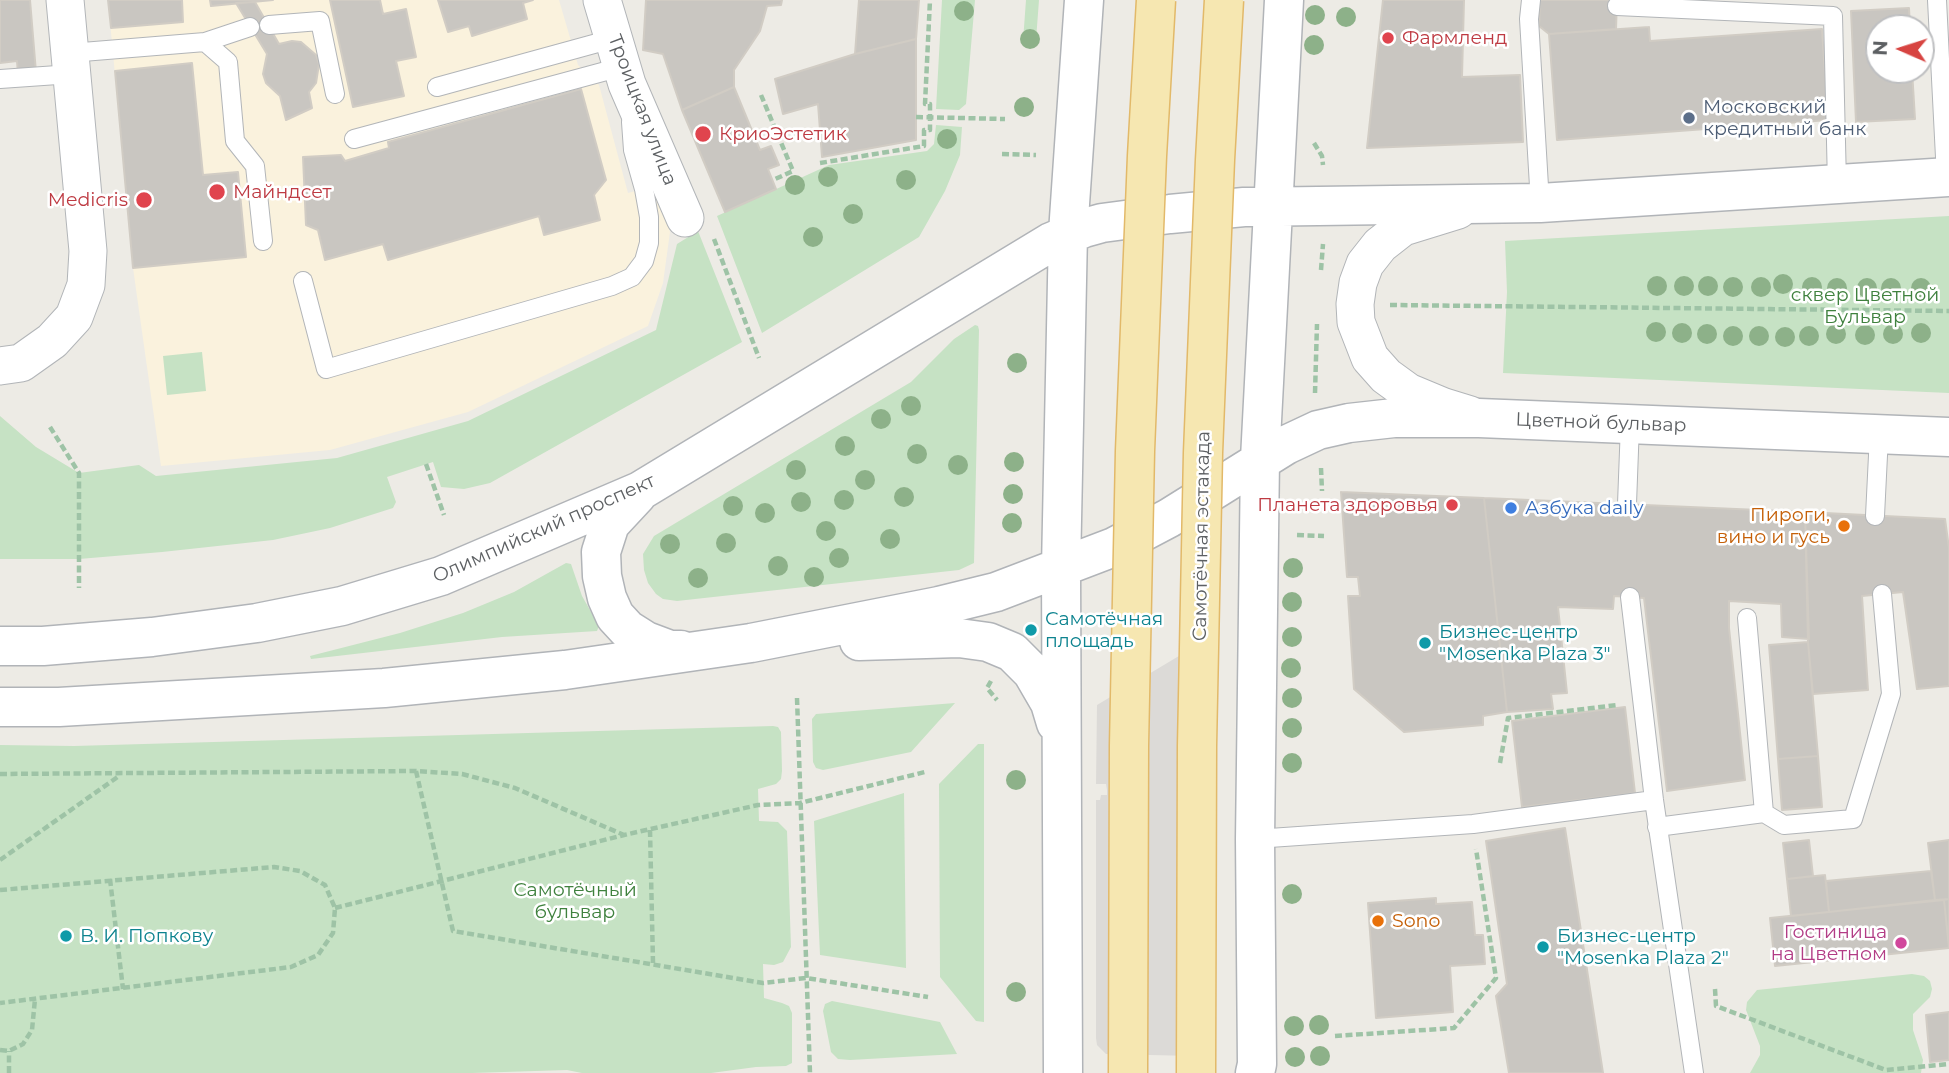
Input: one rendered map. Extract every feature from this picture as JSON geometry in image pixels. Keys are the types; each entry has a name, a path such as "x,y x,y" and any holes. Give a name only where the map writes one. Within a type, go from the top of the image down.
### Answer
{"main road":[{"path":"1063,1073 1061,568 1068,233 1084,0"},
{"path":"1128,1073 1129,746 1135,451 1156,0"},
{"name":"Самотёчная эстакада","path":"1196,1073 1197,746 1203,453 1224,0"},
{"path":"1256,1070 1255,839 1260,459 1284,0"},
{"path":"1068,233 1122,220 1231,208 1540,203 1947,177"},
{"name":"Олимпийский проспект","path":"0,646 43,646 152,637 257,623 342,606 441,576 640,491 917,321 1068,233"},
{"name":"Цветной бульвар","path":"1260,459 1318,430 1394,418 1479,418 1949,437"},
{"path":"0,707 59,707 384,688 565,670 751,643 959,602 996,592 1114,547 1169,518 1260,459"},
{"path":"640,491 610,524 601,552 602,576 607,598 615,616 627,629 646,640 670,650 704,649"},
{"path":"751,643 959,638 988,642 1012,653 1032,672 1050,703 1061,738"}],"street":[{"path":"0,366 22,363 52,341 74,317 86,285 88,251 65,0"},
{"name":"Троицкая улица","path":"602,0 620,63 699,228"},
{"path":"1479,418 1408,392 1386,376 1370,358 1360,338 1355,304 1358,283 1365,264 1380,245 1395,233 1403,227 1442,214 1480,205"}],"lane":[{"path":"1937,0 1943,34 1947,177"},
{"path":"1534,1 1530,19 1540,203"},
{"path":"1617,6 1833,16 1837,184"},
{"path":"269,25 320,20 335,94"},
{"path":"0,79 71,64 205,42 250,27"},
{"path":"205,42 228,62 235,141 255,166 263,241"},
{"path":"437,87 620,63"},
{"path":"355,139 620,63"},
{"path":"303,281 326,369 612,286 632,276 644,261 649,243 649,217 633,150 620,63"},
{"path":"1627,504 1630,424"},
{"path":"1875,516 1879,435"},
{"path":"1657,827 1764,813 1784,825 1853,819 1891,694 1882,594"},
{"path":"1630,597 1657,827 1694,1073"},
{"path":"1747,618 1764,813"},
{"path":"1255,839 1473,824 1654,800"}],"path":[{"path":"820,163 924,146 924,130 930,130 930,104 925,104 930,0"},
{"path":"761,95 793,171 773,180"},
{"path":"916,117 1005,119"},
{"path":"1002,154 1036,155"},
{"path":"1322,156 1323,165"},
{"path":"699,228 759,358"},
{"path":"1381,305 1949,311"},
{"path":"1315,400 1317,318"},
{"path":"50,427 79,473 79,588"},
{"path":"1321,456 1322,491"},
{"path":"426,464 444,515"},
{"path":"1297,535 1324,536"},
{"path":"797,698 810,1073"},
{"path":"1500,763 1508,718 1643,702"},
{"path":"416,771 453,931 763,983 806,978 928,997"},
{"path":"0,774 416,771 461,774 504,784 624,835"},
{"path":"335,908 624,835 758,805 800,803 925,772"},
{"path":"0,860 121,775"},
{"path":"1335,1036 1454,1028 1496,978 1473,824"},
{"path":"650,830 653,963"},
{"path":"0,890 274,867 300,871 324,885 335,908 333,933 318,956 291,967 0,1003"},
{"path":"110,879 123,989"},
{"path":"1715,989 1716,1006 1886,1070 1949,1064"},
{"path":"0,1049 9,1051 23,1044 32,1030 35,999"},
{"path":"9,1051 9,1073"}],"shaded area":[{"path":"108,0 559,0 578,65 599,85 628,193 657,185 670,232 663,283 648,326 468,412 330,450 161,466 133,268"},
{"path":"1214,635 1194,1056 1106,1054 1097,1045 1096,1038 1096,800 1100,800 1101,795 1107,795 1106,784 1096,784 1097,705"}],"green space":[{"path":"942,0 975,0 966,104 959,110 936,109"},
{"path":"1026,0 1039,0 1036,40 1034,46 1030,47 1023,41"},
{"path":"936,125 962,127 960,155 945,191 919,237 762,333 717,216 829,165 927,151 934,144"},
{"name":"сквер Цветной Бульвар","path":"1949,216 1949,393 1503,373 1507,292 1505,241"},
{"path":"698,231 742,342 490,483 464,489 441,487 433,462 387,477 396,502 393,508 330,528 273,540 162,552 79,559 0,559 0,416 36,447 79,473 139,465 156,476 337,458 468,421 656,330 677,244"},
{"path":"975,325 979,330 974,563 959,570 677,601 663,599 656,594 648,583 643,554 654,536 911,382 954,339"},
{"path":"202,352 206,391 167,395 163,356"},
{"path":"566,563 571,564 582,596 599,626 597,631 502,637 311,659 310,656 400,633 463,613 514,592"},
{"path":"955,703 911,752 823,770 816,768 813,762 812,719 816,714"},
{"name":"Самотёчный бульвар","path":"778,727 781,732 781,779 776,784 758,789 759,821 778,822 787,831 791,947 783,962 763,964 764,998 789,1006 792,1013 792,1063 786,1066 711,1073 582,1073 567,1070 472,1073 0,1073 0,745 74,746"},
{"path":"978,744 984,744 984,1022 976,1021 940,977 939,784"},
{"path":"904,793 906,968 820,955 814,821"},
{"path":"1912,974 1924,976 1930,981 1932,989 1930,997 1913,1014 1913,1030 1923,1060 1921,1073 1750,1073 1760,1055 1760,1046 1746,1010 1747,1002 1757,990"},
{"path":"832,1001 940,1022 957,1054 838,1059 831,1052 823,1011 825,1004"}],"building":[{"path":"0,0 30,0 36,72 18,74 17,61 0,63"},
{"path":"108,0 182,0 183,22 111,28"},
{"path":"210,0 273,0 211,6"},
{"path":"330,0 380,0 383,14 406,9 416,57 396,61 404,96 353,107"},
{"path":"438,0 533,0 523,3 527,19 472,36 469,26 448,32"},
{"path":"646,0 782,0 781,5 767,6 760,31 734,70 734,87 682,110 663,54 643,50"},
{"path":"859,0 919,0 916,39 855,54"},
{"path":"1383,0 1464,0 1462,77 1520,75 1523,142 1367,148"},
{"path":"1540,0 1617,0 1616,29 1549,34 1539,26"},
{"path":"255,2 279,44 301,42 316,55 319,64 316,83 309,92 312,108 286,120 280,96 266,83 263,74 267,54 236,3"},
{"path":"1909,8 1909,14 1865,14 1865,84 1913,84 1915,119 1856,122 1851,11"},
{"path":"1649,27 1650,41 1822,29 1828,120 1557,140 1549,34"},
{"path":"916,39 916,140 822,157 818,104 783,114 775,79 855,54"},
{"path":"192,63 203,175 238,172 246,257 133,268 115,71"},
{"path":"734,87 760,150 771,146 779,165 768,169 776,189 725,212 682,110"},
{"path":"581,89 606,180 594,195 600,220 544,235 539,216 388,260 383,244 325,260 318,230 306,225 303,157 341,155 345,161 389,148 388,142"},
{"name":"Бизнес-центр \"Mosenka Plaza 3\"","path":"1341,492 1484,498 1507,712 1483,716 1483,725 1404,732 1354,689 1348,596 1360,596 1358,577 1347,577"},
{"path":"1484,498 1805,512 1809,639 1782,637 1781,604 1729,601 1729,628 1745,780 1667,791 1644,598 1614,596 1613,609 1558,607 1567,693 1551,694 1553,709 1507,712"},
{"path":"1805,512 1945,519 1949,548 1949,686 1917,689 1903,592 1862,596 1868,690 1813,694 1808,642"},
{"path":"1808,642 1818,756 1778,759 1769,645"},
{"path":"1625,707 1635,793 1522,807 1512,721"},
{"path":"1818,756 1822,807 1782,810 1778,759"},
{"name":"Бизнес-центр \"Mosenka Plaza 2\"","path":"1565,828 1603,1073 1509,1073 1496,996 1507,984 1486,841"},
{"path":"1809,840 1813,876 1787,879 1783,843"},
{"path":"1949,840 1949,899 1935,900 1928,843"},
{"path":"1931,871 1935,900 1829,912 1826,881"},
{"path":"1825,875 1829,912 1791,916 1787,879"},
{"path":"1436,898 1436,904 1472,902 1475,935 1483,935 1485,964 1450,966 1453,1012 1376,1018 1368,903"},
{"path":"1949,899 1949,947 1944,900"},
{"path":"1944,900 1949,948 1775,966 1770,918"},
{"path":"1949,1012 1949,1060 1930,1062 1926,1015"}],"place":[{"name":"Фармленд","path":"1388,38"},
{"name":"Московский кредитный банк","path":"1689,118"},
{"name":"КриоЭстетик","path":"703,134"},
{"name":"Майндсет","path":"217,192"},
{"name":"Medicris","path":"144,200"},
{"name":"Планета здоровья","path":"1452,505"},
{"name":"Азбука daily","path":"1511,508"},
{"name":"Пироги, вино и гусь","path":"1844,526"},
{"name":"Самотёчная площадь","path":"1031,630"},
{"name":"Бизнес-центр \"Mosenka Plaza 3\"","path":"1425,643"},
{"name":"Sono","path":"1378,921"},
{"name":"В. И. Попкову","path":"66,936"},
{"name":"Гостиница на Цветном","path":"1901,943"},
{"name":"Бизнес-центр \"Mosenka Plaza 2\"","path":"1543,947"}]}
